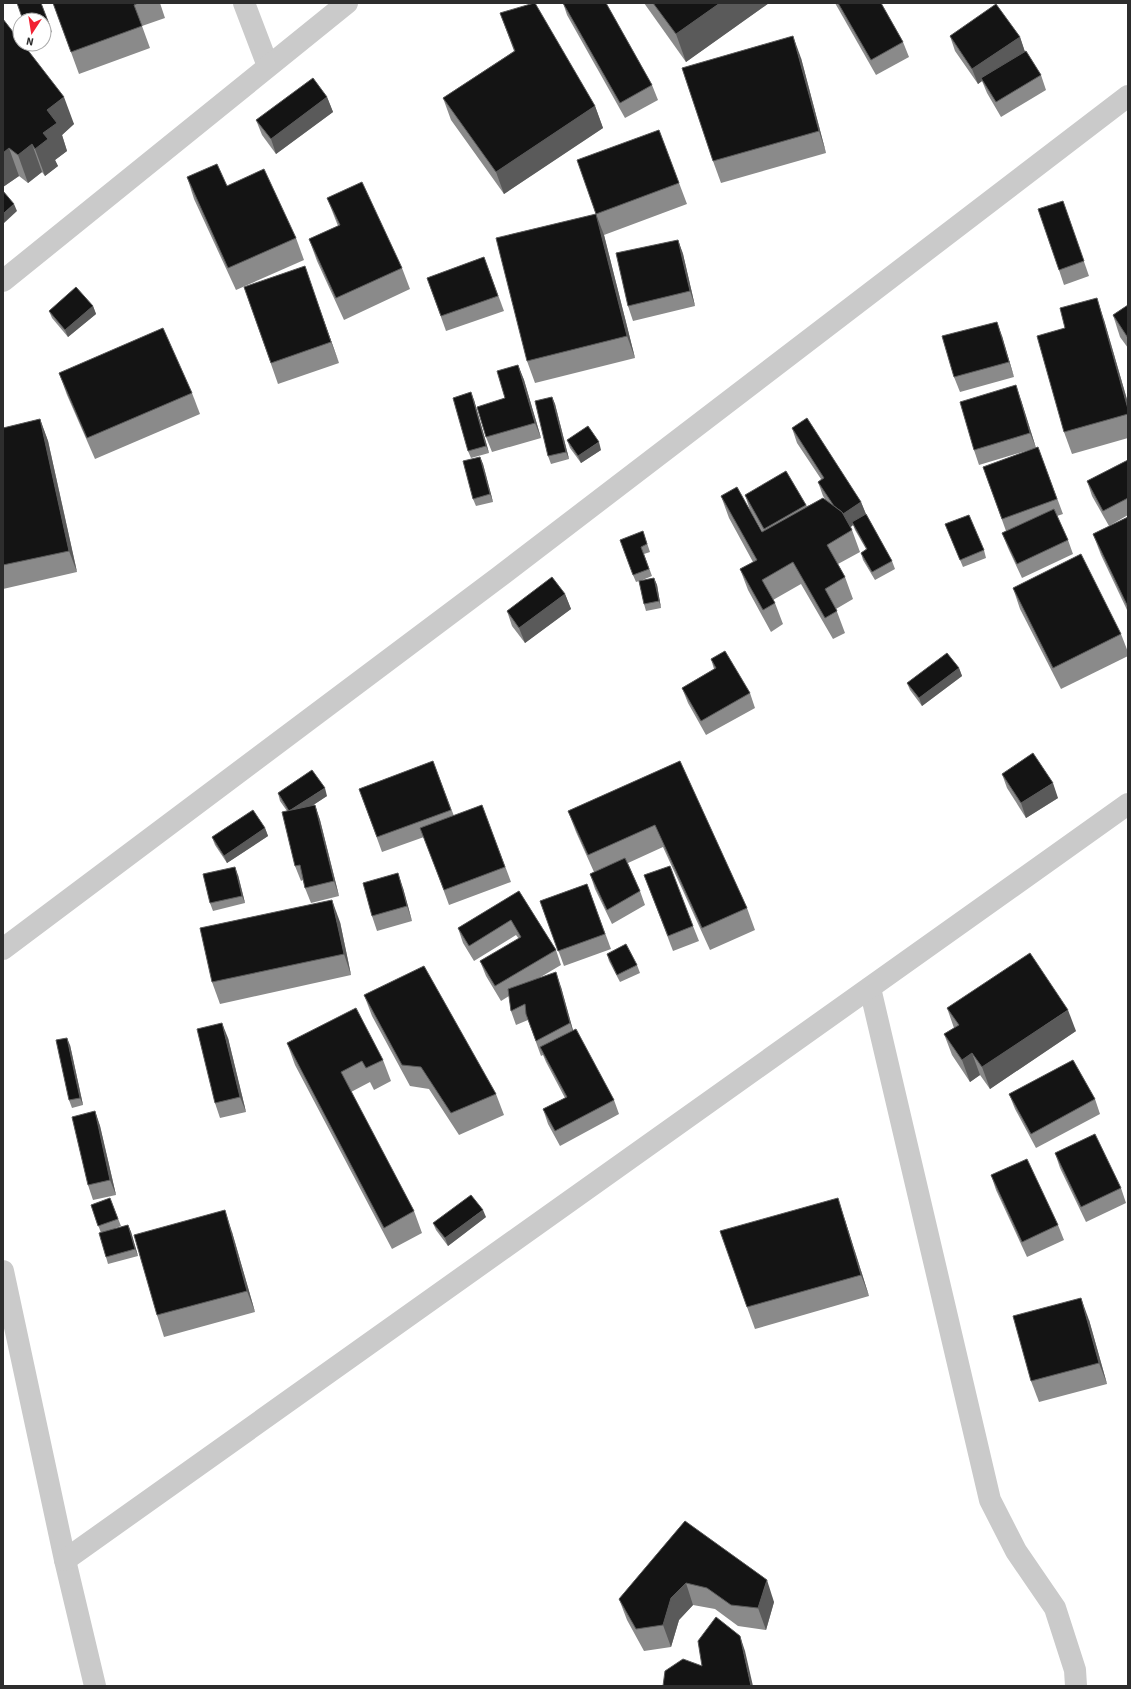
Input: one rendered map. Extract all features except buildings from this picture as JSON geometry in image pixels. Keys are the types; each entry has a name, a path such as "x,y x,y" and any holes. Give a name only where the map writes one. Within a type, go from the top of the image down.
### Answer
{"street":[{"path":"244,3 268,66"},
{"path":"3,281 347,3"},
{"path":"3,949 499,577 1128,96"},
{"path":"65,1560 1128,804"},
{"path":"870,988 990,1500 1016,1551 1055,1608 1075,1670 1076,1686"},
{"path":"3,1271 65,1560 95,1686"}]}
